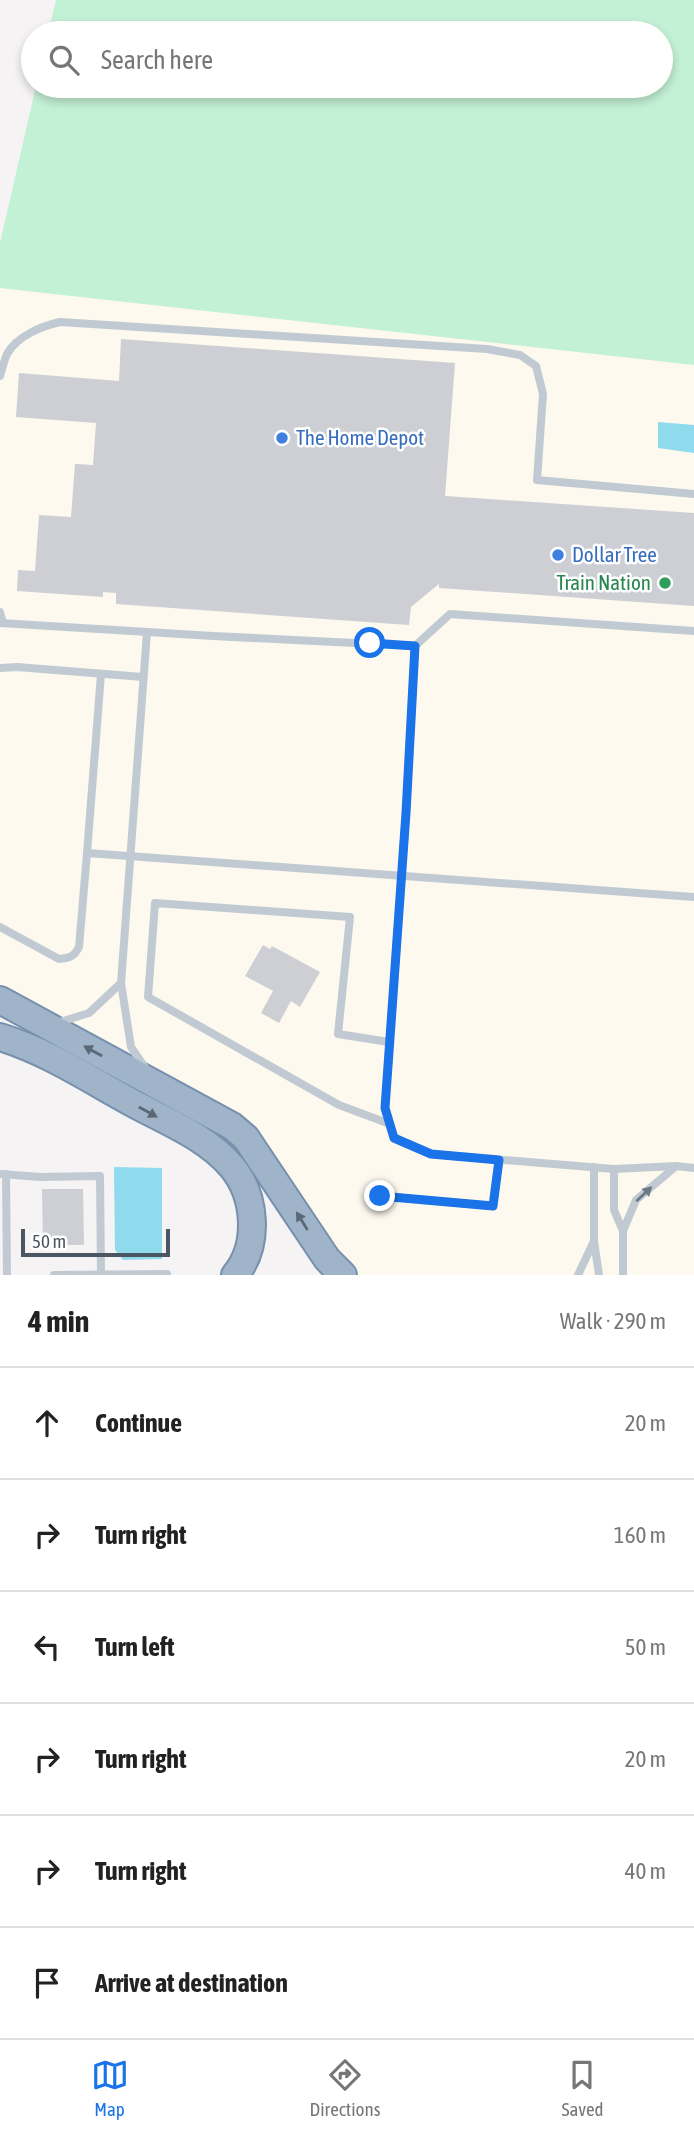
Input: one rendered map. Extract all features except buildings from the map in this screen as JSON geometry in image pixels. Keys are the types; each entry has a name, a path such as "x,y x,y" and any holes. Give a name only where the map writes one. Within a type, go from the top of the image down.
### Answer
{"highway":[{"path":"0,1000 232,1126 246,1138 327,1259 343,1275"},
{"path":"0,1037 34,1050 203,1141 233,1167 252,1208 248,1256 235,1275"}],"lane":[{"path":"0,376 8,352 20,341 41,327 60,322 487,349 520,355 536,366 543,394 537,480 694,494"},
{"path":"0,611 1,623 415,646"},
{"path":"694,631 450,614 415,646 385,1108 394,1138 431,1154 614,1169 676,1166 694,1168"},
{"path":"147,632 121,983 131,1047 158,1086"},
{"path":"0,668 144,677"},
{"path":"0,927 59,959 70,958 79,947 101,674"},
{"path":"87,853 694,897"},
{"path":"389,1042 338,1034 350,917 155,904 148,997 339,1105 390,1124"},
{"path":"48,1026 89,1013 121,983"},
{"path":"380,1196 493,1206 499,1160"},
{"path":"623,1231 636,1200 676,1166"},
{"path":"594,1167 594,1241 599,1275"},
{"path":"614,1169 614,1210 623,1231 624,1275"},
{"path":"7,1275 3,1174 40,1177 100,1176 101,1275"},
{"path":"578,1275 594,1241"},
{"path":"54,1275 167,1274"}],"shaded area":[{"path":"0,288 694,365 694,1275 356,1275 345,1265 241,1119 0,987"}],"green space":[{"path":"56,0 694,0 694,365 0,288 0,243 33,98 673,98 673,21 51,21"}],"water":[{"path":"658,422 694,425 694,453 658,448"},
{"path":"114,1167 162,1168 162,1259 123,1260 115,1250"}],"place":[{"name":"The Home Depot","path":"282,438"},
{"name":"Dollar Tree","path":"558,555"},
{"name":"Train Nation","path":"665,583"}],"route":[{"path":"370,643 415,646 385,1108 394,1138 431,1154 499,1160 493,1206 380,1196"}]}
